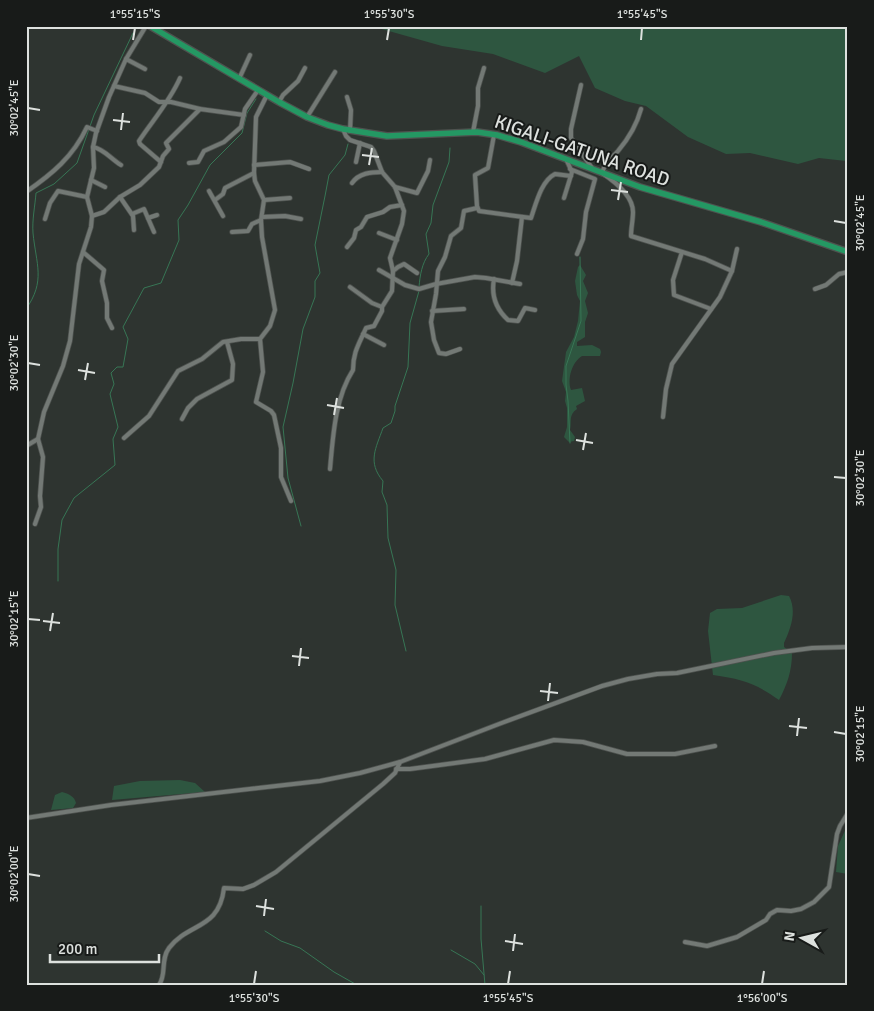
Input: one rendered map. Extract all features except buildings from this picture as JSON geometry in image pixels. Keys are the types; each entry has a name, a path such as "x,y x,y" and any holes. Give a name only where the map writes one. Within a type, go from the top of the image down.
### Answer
{"highway":[{"name":"KIGALI-GATUNA ROAD","path":"148,26 307,117 343,129 399,136 474,132 508,138 656,192 761,222 848,251"}],"street":[{"path":"35,524 41,507 43,457 38,439 44,412 63,366 70,341 78,275 91,228 92,216 87,197 94,165 93,147 97,130 126,59 148,26"},
{"path":"239,79 250,55"},
{"path":"126,59 145,70"},
{"path":"279,102 298,81 305,68"},
{"path":"474,132 478,106 478,88 484,68"},
{"path":"307,117 335,72"},
{"path":"161,162 138,141 171,96 180,78"},
{"path":"581,85 571,129 571,138 594,170"},
{"path":"114,86 145,93 159,102 176,103 200,110 244,115"},
{"path":"188,163 198,162 206,150 224,142 241,126 248,104 258,90"},
{"path":"267,95 256,117 254,173 257,186 264,200 261,218 262,236 275,310 272,321 260,339 263,372 256,402 274,415 281,448 281,477 291,501"},
{"path":"346,98 351,110 350,130"},
{"path":"641,109 636,126 617,152 606,161 602,173 618,184 631,204 633,213 631,236 705,259 732,271"},
{"path":"92,216 104,212 120,197 134,190 154,172 169,148 166,144 200,110"},
{"path":"26,192 68,158 87,128 97,130"},
{"path":"330,469 334,431 347,377 353,370 354,355 366,328 374,326 382,311 382,307 392,291 394,271 390,258 404,217 402,205 395,187 382,172 374,151 370,147 346,136 343,129"},
{"path":"494,135 488,168 475,175 477,208 481,212 531,218 541,191 552,174 571,176"},
{"path":"356,162 360,143"},
{"path":"93,147 101,148 111,159 121,165"},
{"path":"564,198 571,176 566,159"},
{"path":"395,187 417,193 428,171 430,160"},
{"path":"254,165 290,162 309,169"},
{"path":"570,169 595,180 586,212 583,239 577,254"},
{"path":"352,182 357,177 369,172 382,172"},
{"path":"215,200 223,194 225,188 254,173"},
{"path":"91,180 105,187"},
{"path":"45,219 50,203 58,191 87,197"},
{"path":"209,191 223,216"},
{"path":"120,197 132,214 135,224 134,230"},
{"path":"264,200 290,198"},
{"path":"347,247 354,238 357,229 362,228 367,217 383,212 390,207 402,205"},
{"path":"132,214 143,208 154,232"},
{"path":"460,350 446,354 439,353 432,335 432,311 438,271 445,257 449,240 451,236 462,228 464,211 477,208"},
{"path":"148,218 157,215"},
{"path":"232,232 248,231 252,224 261,218 285,216 301,219"},
{"path":"512,283 517,261 522,217"},
{"path":"380,233 397,240"},
{"path":"663,417 666,389 672,364 725,288 732,271 737,249"},
{"path":"83,252 104,270 102,281 107,303 107,318 112,328"},
{"path":"682,252 673,280 674,295 711,309"},
{"path":"394,271 398,266 404,264 417,273"},
{"path":"379,270 405,285 419,290 436,284 475,277 520,284"},
{"path":"815,289 826,284 839,274 848,272"},
{"path":"494,279 495,301 508,320 518,321 525,308 535,310"},
{"path":"350,287 372,303 382,307"},
{"path":"432,311 464,310"},
{"path":"363,334 384,345"},
{"path":"124,438 149,416 176,373 202,359 220,344 241,339 260,339"},
{"path":"182,418 197,399 232,380 233,364 227,342"},
{"path":"26,446 38,439"},
{"path":"26,818 320,781 360,773 400,762 602,686 628,679 677,673 774,653 812,648 848,647"},
{"path":"396,769 410,769 484,759 554,740 583,742 627,754 675,754 715,746"},
{"path":"159,985 163,980 163,962 167,952 174,943 214,915 222,901 224,888 243,889 254,886 276,872 383,784 400,762"},
{"path":"685,942 708,946 737,937 766,920 774,912 801,909 818,899 829,887 837,834 848,813"}],"green space":[{"path":"371,26 848,26 848,158 846,161 819,158 798,164 750,153 726,154 688,137 646,106 625,101 595,88 579,56 545,73 493,54 442,46"},
{"path":"580,265 586,275 583,281 588,293 585,301 588,313 585,322 585,337 577,342 577,346 592,345 600,349 601,352 600,356 582,356 571,371 571,390 582,388 585,401 576,406 577,409 571,416 570,430 575,437 574,441 569,442 564,437 567,427 567,408 565,401 566,392 562,381 566,352 574,337 578,321 580,301 575,281"},
{"path":"781,595 789,596 793,614 784,643 784,647 792,653 791,666 787,683 779,700 763,689 748,683 713,675 708,631 710,613 717,609 742,608"},
{"path":"180,780 195,783 205,792 112,800 114,786 140,781"},
{"path":"62,792 74,799 76,803 73,808 51,810 55,795"},
{"path":"848,824 848,874 836,872 838,846"}],"waterway":[{"path":"26,309 36,290 38,281 33,228 36,193 54,184 77,163 94,115 133,33"},
{"path":"58,581 58,549 62,520 74,498 115,465 113,439 118,427 110,394 114,384 111,373 117,367 123,367 128,339 123,327 144,288 161,283 179,240 178,220 210,165 242,133 247,113 256,99"},
{"path":"301,526 288,478 283,427 303,329 315,297 315,281 320,273 315,245 329,175 345,155 348,144"},
{"path":"419,287 422,269 429,254 426,234 431,223 433,205 449,162 450,148"},
{"path":"570,443 566,366 581,321 580,257"},
{"path":"406,651 395,605 396,570 388,538 387,505 382,492 383,481 375,468 374,455 383,428 391,423 408,367 410,323 419,291"},
{"path":"481,906 481,939 485,985"},
{"path":"265,931 281,941 300,948 334,972 357,985"},
{"path":"451,950 475,964 484,975"}]}
